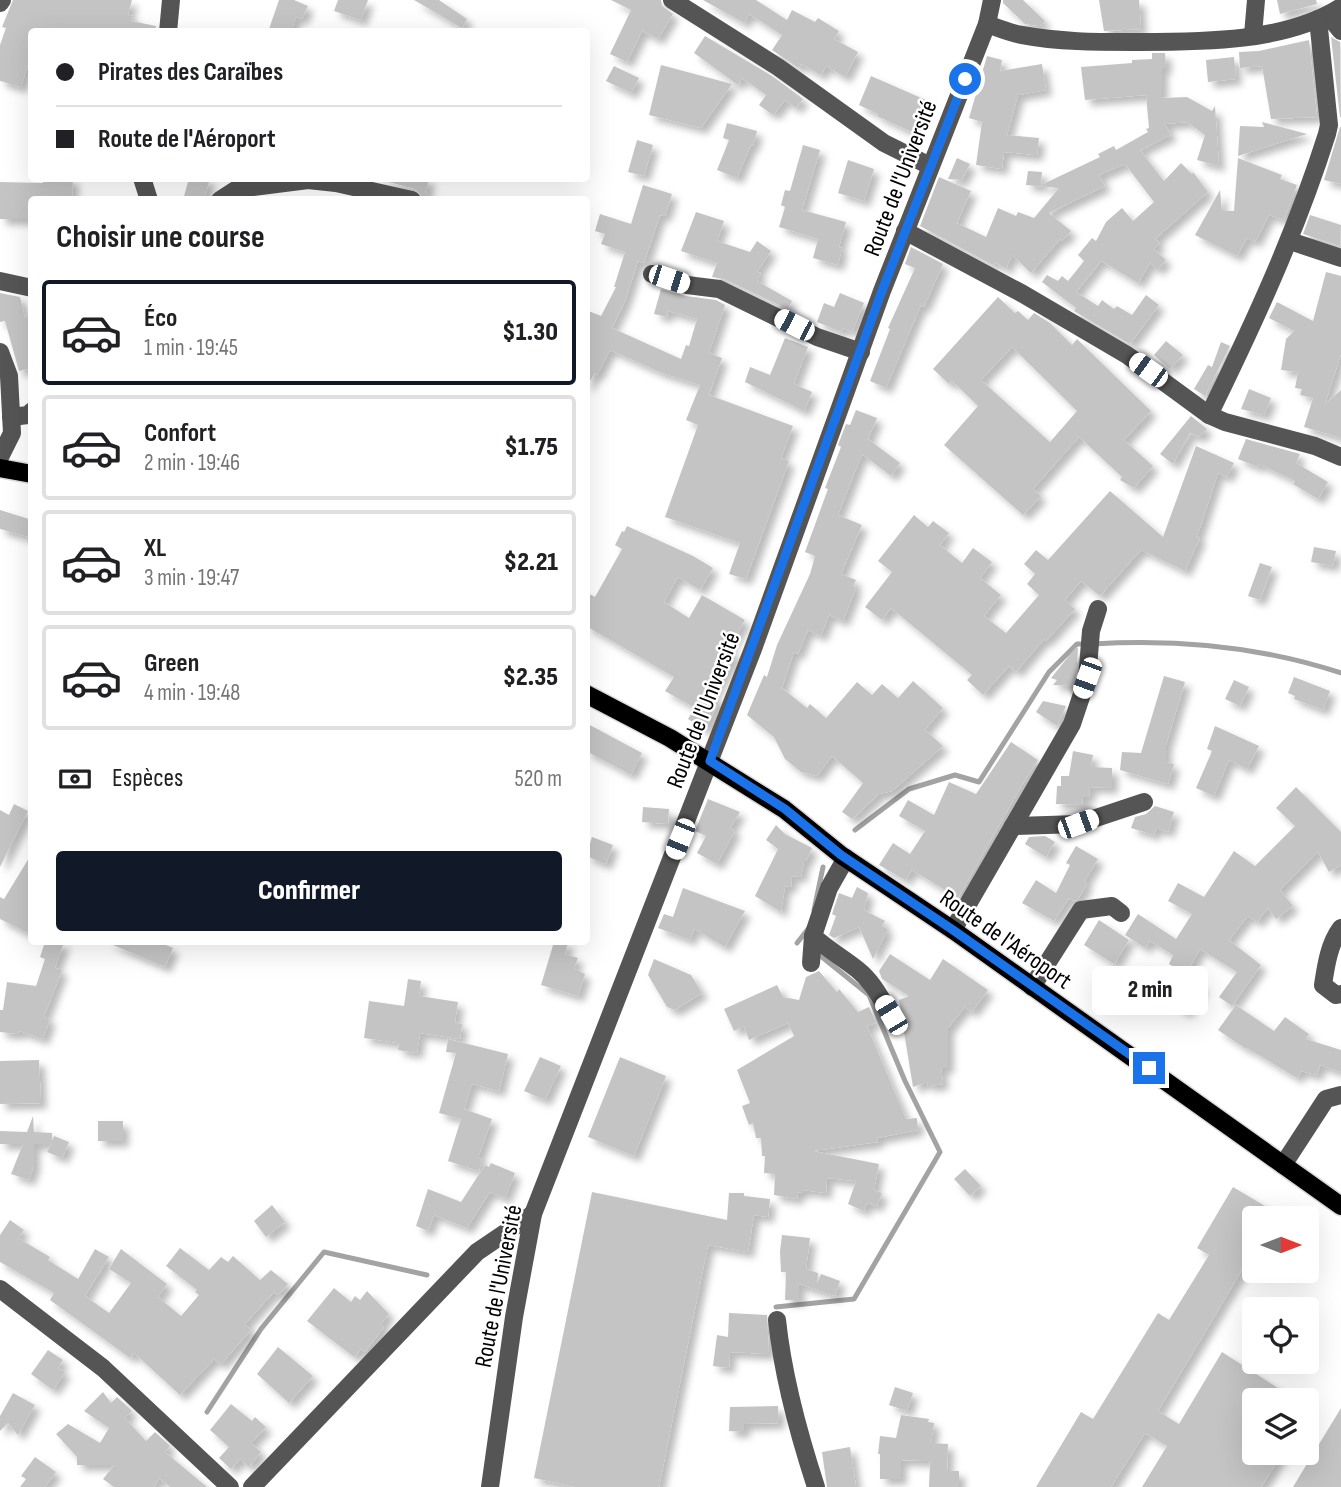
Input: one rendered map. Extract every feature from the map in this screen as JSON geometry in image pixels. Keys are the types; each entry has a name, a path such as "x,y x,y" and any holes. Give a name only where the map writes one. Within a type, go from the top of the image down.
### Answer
{"main road":[{"path":"0,468 28,473"},
{"name":"Route de l'Aéroport","path":"590,696 710,761 785,809 846,858 953,930 1341,1206"}],"street":[{"path":"168,28 171,0"},
{"path":"671,0 778,67 884,143 930,166"},
{"name":"Route de l'Université","path":"490,1487 514,1317 533,1214 710,761 905,231 986,24 992,0"},
{"path":"1253,35 1256,0"},
{"path":"986,24 1020,35 1070,42 1188,42 1268,34 1329,13"},
{"path":"1329,13 1341,31"},
{"path":"1209,415 1290,241 1309,191 1329,124 1329,13"},
{"path":"226,196 237,189 292,182"},
{"path":"327,182 394,196"},
{"path":"905,231 1023,294 1127,355 1209,415 1225,422 1315,446 1341,457"},
{"path":"1290,241 1341,258"},
{"path":"652,274 687,285 719,289 817,337 861,352"},
{"path":"0,281 28,287"},
{"path":"0,352 9,376 12,433 0,457"},
{"path":"11,417 28,414"},
{"path":"953,930 1072,724 1087,678 1091,631 1098,609"},
{"path":"1013,826 1078,824 1143,802"},
{"path":"811,963 813,936 829,888 846,858"},
{"path":"1032,987 1082,910 1112,906 1121,914"},
{"path":"1341,928 1335,936 1327,961 1323,985 1336,995 1341,994"},
{"path":"813,936 858,970 873,985 891,1015"},
{"path":"1283,1165 1326,1099 1341,1095"},
{"path":"252,1487 477,1252 533,1214"},
{"path":"0,1289 103,1368 230,1487"},
{"path":"777,1320 788,1389 816,1487"}],"building":[{"path":"13,0 132,0 128,15 133,16 131,21 156,26 28,28 28,65 21,87 0,81 0,45 6,28 2,27"},
{"path":"279,0 294,0 308,6 302,19 296,17 292,28 269,28"},
{"path":"338,0 368,0 361,20 334,11"},
{"path":"414,0 439,0 467,19 462,28"},
{"path":"611,0 661,0 662,6 673,14 658,39 642,31 627,62 610,54 631,10"},
{"path":"703,0 756,0 787,20 792,10 815,22 818,18 839,31 834,39 858,52 845,77 826,66 821,75 801,64 799,68 772,50 782,35 749,14 744,23"},
{"path":"1003,0 1023,0 1045,21 1040,26 1025,24"},
{"path":"1099,0 1139,0 1141,29 1104,31"},
{"path":"1277,0 1316,0 1317,4 1280,14"},
{"path":"705,36 772,76 803,99 796,108 785,100 775,113 770,113 759,105 766,95 742,78 738,85 694,53"},
{"path":"1331,37 1340,42 1341,117 1340,117"},
{"path":"1309,40 1317,117 1271,119 1262,66 1240,68 1239,52 1259,51"},
{"path":"1152,53 1165,53 1162,98 1187,97 1212,111 1215,106 1219,166 1197,160 1205,135 1187,122 1165,124 1171,135 1140,150 1164,181 1181,163 1192,174 1193,172 1208,192 1155,239 1160,243 1154,249 1166,260 1157,270 1150,263 1138,283 1101,261 1076,292 1098,306 1102,300 1114,309 1117,306 1132,315 1146,295 1159,305 1130,344 1074,311 1076,308 1042,282 1047,275 1058,281 1062,276 1068,281 1084,261 1078,255 1092,238 1096,241 1106,222 1122,208 1133,221 1154,202 1125,164 1099,175 1105,186 1049,213 1071,231 1062,241 1060,239 1031,273 1012,255 1006,269 995,262 993,265 920,226 939,177 971,191 957,223 986,237 998,208 1016,216 1018,212 1034,218 1059,188 1026,185 1028,171 1042,172 1041,185 1100,157 1098,154 1114,146 1116,150 1148,132 1146,95 1085,100 1081,67 1132,63 1132,60 1152,59"},
{"path":"987,56 1002,60 1000,71 1042,64 1046,90 1018,95 1007,135 1039,138 1037,155 1004,152 1002,169 976,165 982,122 969,118"},
{"path":"1234,57 1236,79 1208,82 1206,60"},
{"path":"661,65 732,84 701,128 649,115"},
{"path":"614,66 639,78 631,93 606,81"},
{"path":"871,76 926,100 912,132 859,105"},
{"path":"1262,122 1307,134 1238,156 1240,126 1264,127"},
{"path":"727,123 757,131 753,146 751,145 737,178 717,170 729,140 723,138"},
{"path":"1341,127 1341,184 1324,180"},
{"path":"637,140 653,145 644,176 628,172"},
{"path":"803,145 820,150 802,210 846,222 839,247 842,248 838,265 813,258 818,239 779,227 785,207 781,205 785,190 790,191"},
{"path":"957,158 970,164 962,180 948,179"},
{"path":"1238,158 1282,175 1280,179 1297,185 1284,220 1269,215 1255,242 1247,238 1237,256 1195,235 1220,190 1222,211 1234,211"},
{"path":"848,160 874,169 864,201 838,193"},
{"path":"0,182 73,182 72,196 28,196 28,219 0,219"},
{"path":"188,182 209,182 205,196 184,196"},
{"path":"389,182 428,182 426,196 421,196 415,189"},
{"path":"643,185 672,194 665,216 660,215 644,263 638,261 625,301 612,328 681,359 686,345 689,346 697,319 668,311 667,317 654,314 661,289 716,300 725,305 709,353 722,358 709,395 793,426 781,458 789,461 746,579 729,574 740,543 665,517 698,425 686,420 700,385 662,373 610,350 597,375 595,373 590,381 590,312 601,316 616,287 625,252 601,244 605,234 595,231 600,214 631,224"},
{"path":"696,212 724,221 717,241 750,252 757,241 771,251 757,272 761,273 757,281 792,301 788,309 724,279 712,277 717,263 681,251"},
{"path":"1310,215 1341,225 1340,246 1303,234"},
{"path":"911,247 943,264 924,307 921,305 886,388 870,381 890,329 888,328 915,268 905,264"},
{"path":"1326,272 1341,276 1341,354 1325,404 1341,390 1341,438 1304,427 1313,398 1300,395 1302,389 1295,388 1298,372 1281,370 1286,339 1294,331 1269,318 1277,302 1313,321"},
{"path":"0,293 20,297 25,318 28,317 28,369 19,371 5,321 0,322"},
{"path":"840,293 864,303 852,332 843,328 841,332 817,322 824,303 834,307"},
{"path":"998,297 1015,313 1018,311 1028,320 1034,313 1050,323 1072,345 1077,339 1151,411 1124,440 1153,466 1134,488 1120,480 1122,477 1079,437 1033,489 1041,496 1023,515 944,445 978,406 952,381 949,384 933,369","holes":["1012,347 1077,411 1050,442 981,380"]},
{"path":"785,338 808,347 794,384 812,392 804,411 745,382 750,367 770,375"},
{"path":"1166,341 1183,355 1170,369 1154,355"},
{"path":"1221,342 1230,346 1205,396 1194,389 1208,365 1212,367"},
{"path":"1249,389 1271,398 1264,415 1241,409"},
{"path":"856,410 877,418 868,439 900,463 891,476 862,454 838,515 862,525 841,574 856,580 853,586 856,588 843,621 829,615 821,636 808,630 798,654 794,652 782,688 807,708 810,704 826,718 857,682 872,695 882,684 898,698 913,681 943,708 925,730 943,746 892,791 879,794 852,819 842,812 863,783 832,756 817,776 801,772 785,759 774,737 747,715 764,675 767,677 777,645 810,574 815,556 805,552 841,447 838,445 846,424 850,425"},
{"path":"1191,416 1207,429 1199,437 1190,433 1173,464 1160,454"},
{"path":"1246,439 1300,454 1296,463 1328,482 1318,499 1293,484 1295,481 1259,464 1258,467 1238,459"},
{"path":"1196,446 1234,463 1227,477 1218,473 1197,537 1200,538 1185,571 1141,550 1100,596 1081,581 1065,600 1075,609 1046,641 1044,639 1016,672 1009,666 983,695 967,680 972,675 891,608 882,620 865,607 892,572 878,561 914,515 928,527 933,521 949,533 940,545 962,563 973,548 992,562 980,578 1001,595 984,616 1006,633 1039,595 1027,584 1035,574 1024,564 1036,550 1048,560 1110,491 1163,537"},
{"path":"0,510 28,519 28,537 0,529"},
{"path":"627,526 713,568 700,590 678,577 664,602 689,618 702,595 745,620 728,650 736,654 712,696 720,700 705,730 688,719 695,708 665,691 674,677 590,628 590,594 595,597 622,549 615,545 622,531 624,532"},
{"path":"1314,547 1336,551 1333,566 1311,562"},
{"path":"1260,563 1272,567 1260,600 1248,596"},
{"path":"1076,647 1076,677 1073,686 1053,685 1057,680 1051,678"},
{"path":"1164,676 1185,682 1166,745 1166,762 1174,764 1168,784 1120,770 1122,752 1141,753"},
{"path":"1294,677 1330,691 1323,710 1294,699 1295,696 1288,693"},
{"path":"1234,680 1249,687 1240,706 1225,699"},
{"path":"1043,701 1066,706 1057,726 1036,712"},
{"path":"590,725 642,753 631,775 590,753"},
{"path":"1215,726 1259,746 1247,769 1229,760 1214,796 1196,788 1212,751 1207,749"},
{"path":"1011,742 1038,760 958,898 912,870 905,880 879,865 893,843 910,854 925,831 899,816 908,800 934,815 949,782 976,794"},
{"path":"1073,751 1093,755 1091,767 1112,768 1112,788 1090,787 1089,797 1083,797 1082,805 1056,804 1057,786 1061,786 1061,776 1069,776"},
{"path":"1296,787 1341,832 1341,865 1329,872 1318,852 1280,890 1293,906 1276,919 1268,908 1257,922 1248,916 1229,940 1261,965 1232,1006 1219,997 1237,972 1200,949 1185,976 1202,986 1186,1012 1157,994 1174,967 1169,964 1173,955 1150,941 1145,948 1125,935 1138,914 1176,939 1192,914 1168,901 1178,883 1204,897 1234,851 1255,866 1295,826 1276,808"},
{"path":"708,799 740,812 730,828 735,831 717,864 697,853 706,836 695,831"},
{"path":"14,804 28,811 0,867 0,810 9,815"},
{"path":"1155,806 1174,812 1168,832 1156,828 1154,835 1131,828 1135,817 1146,814"},
{"path":"643,807 669,809 668,824 642,822"},
{"path":"776,825 785,834 812,848 804,861 801,877 792,876 791,887 785,886 781,912 755,896 778,849 766,840"},
{"path":"1045,836 1055,842 1046,857 1025,844 1029,837"},
{"path":"592,837 613,845 606,864 590,858"},
{"path":"1076,846 1098,859 1084,882 1087,884 1078,899 1074,901 1069,898 1054,921 1022,903 1036,880 1056,893 1070,865 1066,863"},
{"path":"28,860 28,933 0,919 0,897 4,899"},
{"path":"857,887 868,893 864,910 885,921 882,926 888,929 873,959 859,927 834,938 829,935 836,916 832,914 839,893 852,898"},
{"path":"683,888 745,911 725,947 694,929 690,940 658,928 664,914 673,917"},
{"path":"1099,920 1129,940 1114,964 1084,945"},
{"path":"44,945 63,945 55,968 62,970 44,1017 50,1019 43,1039 19,1031 18,1034 0,1032 0,1010 3,1010 7,982 36,986 45,959 40,957"},
{"path":"113,945 166,945 173,948 165,967"},
{"path":"553,945 567,945 565,954 578,958 574,968 585,974 578,996 541,985"},
{"path":"890,954 930,980 943,959 988,990 972,1012 965,1007 948,1028 948,1068 941,1068 943,1084 928,1086 927,1082 913,1087 904,1032 899,1032 902,1015 899,1000 909,996 882,979 879,971"},
{"path":"654,959 691,975 702,993 675,1010 667,1007 648,975"},
{"path":"819,971 858,1012 869,1007 876,1023 867,1026 906,1119 917,1118 918,1130 877,1138 878,1142 813,1151 879,1164 874,1190 882,1193 877,1206 867,1203 864,1211 848,1204 856,1181 827,1178 826,1193 803,1190 803,1193 798,1192 797,1199 774,1195 775,1174 764,1173 765,1156 762,1156 761,1138 756,1138 753,1123 749,1125 742,1106 750,1103 737,1070 794,1036 788,1023 749,1040 744,1026 734,1031 724,1009 777,985 783,997 799,1000 806,977"},
{"path":"408,979 421,981 419,996 458,1002 455,1022 462,1024 460,1039 420,1033 417,1053 398,1050 399,1043 364,1038 369,1001 404,1006"},
{"path":"1236,1005 1274,1031 1285,1017 1309,1034 1306,1039 1341,1050 1341,1072 1320,1065 1317,1075 1301,1071 1297,1078 1246,1049 1218,1030"},
{"path":"448,1039 508,1054 499,1091 472,1084 464,1109 492,1119 478,1158 482,1159 479,1171 448,1161 461,1119 439,1113 456,1053 446,1052"},
{"path":"540,1057 561,1066 545,1100 524,1091"},
{"path":"620,1057 666,1076 634,1156 588,1137"},
{"path":"39,1060 41,1103 0,1104 0,1061"},
{"path":"33,1116 34,1132 52,1133 52,1141 54,1136 69,1142 62,1158 47,1152 51,1144 34,1144 34,1166 29,1180 11,1174 23,1144 0,1144 0,1131 27,1132"},
{"path":"98,1121 123,1121 123,1141 98,1141"},
{"path":"491,1163 515,1173 505,1198 490,1192 467,1228 434,1215 428,1231 416,1226 428,1189 461,1202 485,1165 489,1167"},
{"path":"965,1169 981,1186 970,1196 954,1179"},
{"path":"1233,1187 1265,1206 1242,1206 1242,1270 1158,1411 1179,1424 1222,1352 1242,1365 1242,1374 1256,1374 1278,1388 1242,1388 1242,1465 1275,1465 1261,1487 1142,1487 1167,1446 1145,1433 1111,1487 1036,1487 1081,1412 1093,1419 1158,1313 1169,1320 1209,1255 1197,1248"},
{"path":"592,1192 727,1220 729,1193 744,1193 744,1196 770,1199 768,1217 754,1215 748,1252 708,1245 659,1487 575,1487 534,1478"},
{"path":"272,1205 285,1222 266,1237 254,1221"},
{"path":"10,1220 24,1230 18,1238 50,1257 48,1260 78,1279 95,1249 109,1257 85,1296 109,1313 131,1283 109,1269 121,1249 167,1284 158,1297 181,1316 199,1295 195,1292 197,1290 166,1266 180,1248 209,1270 221,1257 228,1262 233,1256 260,1280 271,1270 288,1284 278,1295 274,1292 245,1324 251,1330 221,1364 214,1359 180,1395 134,1353 130,1358 50,1300 54,1293 0,1262 0,1235"},
{"path":"782,1235 810,1238 806,1269 818,1273 817,1284 821,1274 840,1281 835,1296 799,1284 799,1300 785,1300 786,1272 781,1272 780,1251"},
{"path":"334,1288 351,1302 355,1296 360,1300 367,1291 389,1314 381,1324 384,1327 365,1352 361,1349 354,1357 307,1321"},
{"path":"729,1313 767,1315 769,1354 730,1352 729,1368 713,1366 717,1335 728,1337"},
{"path":"278,1347 313,1376 289,1403 257,1374"},
{"path":"48,1350 63,1360 58,1368 65,1372 53,1390 31,1374"},
{"path":"895,1387 913,1393 907,1411 889,1405"},
{"path":"103,1392 111,1403 117,1397 132,1411 125,1418 146,1441 155,1432 170,1446 165,1452 207,1487 170,1487 159,1478 154,1487 114,1487 103,1479 114,1465 77,1465 77,1457 56,1434 68,1424 100,1443 109,1428 84,1411"},
{"path":"13,1393 35,1405 18,1435 8,1423 0,1431 0,1416"},
{"path":"231,1404 252,1421 255,1417 266,1427 251,1443 261,1452 249,1467 240,1459 231,1469 219,1458 229,1447 210,1430"},
{"path":"778,1406 779,1423 744,1424 744,1432 729,1431 730,1407"},
{"path":"1341,1408 1341,1487 1293,1487 1306,1465 1319,1465 1319,1444"},
{"path":"901,1415 929,1419 928,1422 934,1423 931,1443 948,1444 947,1471 959,1471 959,1487 929,1487 930,1461 901,1460 901,1479 880,1479 880,1436 896,1438"},
{"path":"850,1447 856,1487 827,1487 822,1452"},
{"path":"35,1457 56,1472 45,1487 20,1487 26,1479 21,1476"}],"waterway":[{"path":"1093,644 1155,643 1218,647 1280,657 1341,673"},
{"path":"855,830 909,789 955,775 979,782 1049,672 1077,644 1085,644"},
{"path":"814,910 823,867"},
{"path":"797,943 808,929"},
{"path":"776,1307 854,1299 940,1152 905,1081 869,995 817,953"},
{"path":"207,1412 261,1329 324,1252 427,1275"}],"route":[{"path":"965,79 882,291 710,761 785,809 841,855 1149,1068"}]}
